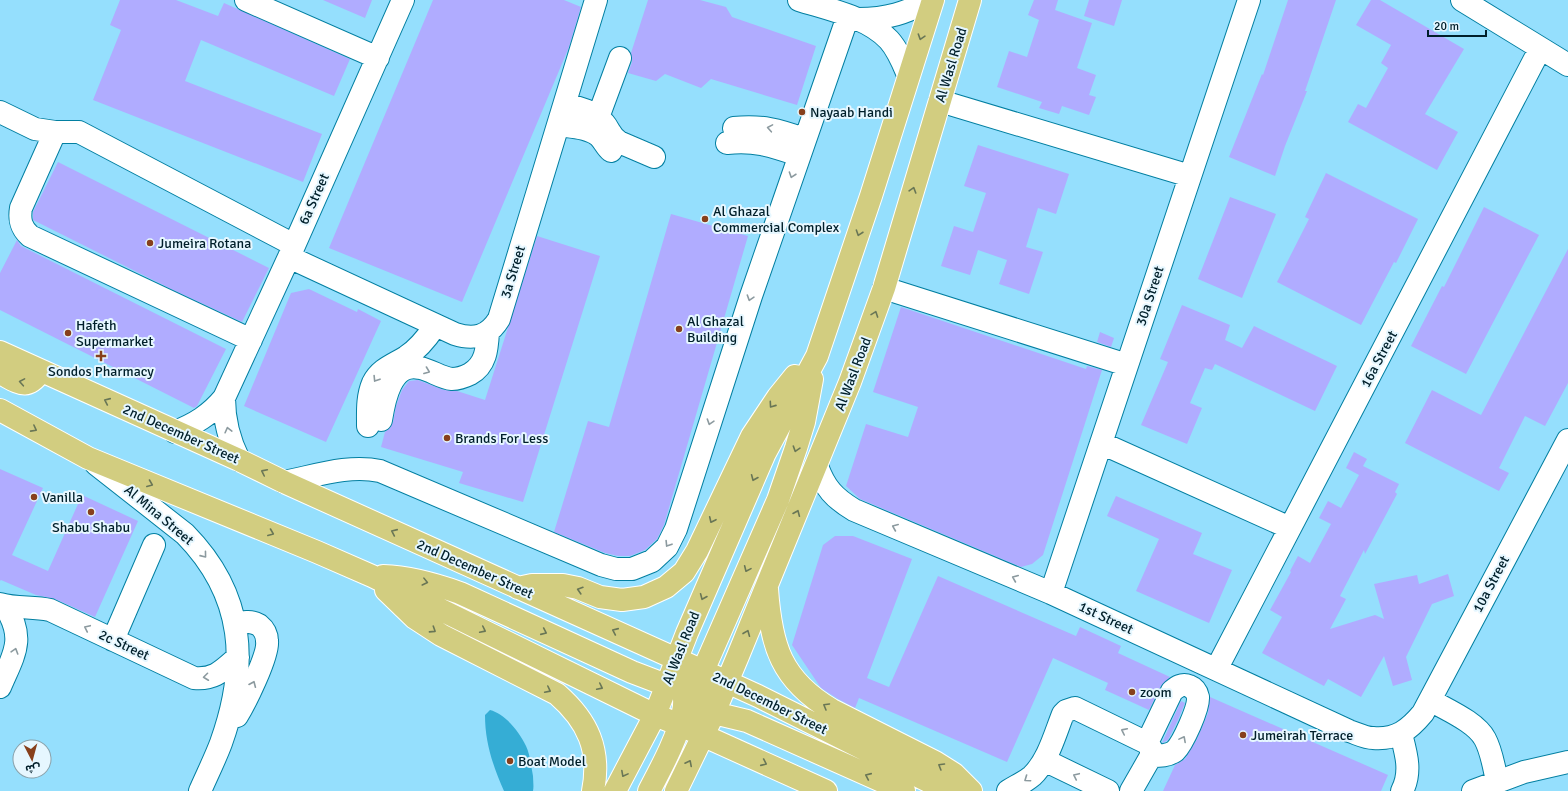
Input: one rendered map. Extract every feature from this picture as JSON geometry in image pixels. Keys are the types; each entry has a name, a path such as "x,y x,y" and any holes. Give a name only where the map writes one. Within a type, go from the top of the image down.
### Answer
{"main road":[{"name":"Al Wasl Road","path":"655,715 688,683 676,659 765,453 817,356 871,196 932,0"},
{"name":"Al Wasl Road","path":"649,791 664,759 694,715 727,682 817,466 850,382 884,288 970,0"},
{"name":"2nd December Street","path":"0,352 676,659 688,683 727,682 948,791"},
{"path":"518,588 532,585 563,585 578,588 600,596 622,600 644,597 666,587 684,572 697,552 741,458 764,416 792,379 817,356"},
{"path":"817,356 804,422 778,500 714,645 688,683 694,715 703,736 826,791"},
{"path":"0,373 24,384 35,380 40,371"},
{"path":"0,410 88,458 372,576 655,715 694,715 747,721 904,791"},
{"path":"372,576 394,576 438,585 460,593 632,672 688,683"},
{"path":"372,576 403,607 441,636 557,694 571,707 583,723 591,740 595,760 595,779 593,791"},
{"path":"767,585 769,615 775,644 790,674 802,688 816,700 832,710 935,762 954,774 970,791"},
{"path":"632,672 645,674 652,672 657,668 658,661 656,654 644,644"},
{"path":"714,645 714,659 718,664 723,666 729,664 738,656"},
{"path":"615,791 655,715"},
{"path":"734,750 723,740 721,734 728,724 747,721"},
{"path":"638,748 651,735 661,735 665,738 667,743 664,759"},
{"path":"676,791 703,736"}],"street":[{"path":"246,0 378,58"},
{"name":"6a Street","path":"176,432 207,416 224,398 403,0"},
{"name":"3a Street","path":"488,332 495,326 499,319 596,0"},
{"path":"799,0 853,18 875,29 889,40 908,75"},
{"path":"853,18 878,19 896,16 932,0"},
{"name":"30a Street","path":"1051,593 1249,0"},
{"path":"1462,0 1568,65"},
{"path":"284,482 349,469 365,468 376,470 601,565 616,569 632,569 652,561 667,547 676,529 801,147 824,86 853,18"},
{"name":"16a Street","path":"1217,668 1540,49"},
{"path":"596,125 620,58"},
{"path":"940,100 1190,176"},
{"path":"565,104 595,114 596,125 602,140 615,154 651,163"},
{"path":"0,112 35,130 79,132 291,251 435,326 466,338 478,337 488,332 487,351 483,362 475,371 464,377 452,379 420,368 413,368 400,373 391,383 375,423 368,400 373,383 384,369 417,349 435,326"},
{"path":"558,124 581,128 596,125"},
{"path":"730,135 748,126 777,129 801,147"},
{"path":"55,132 21,208 20,216 24,231 30,236 250,340"},
{"path":"884,288 1127,365"},
{"name":"6a Street","path":"224,398 224,411 229,436 239,460"},
{"name":"10a Street","path":"1400,733 1423,713 1568,440"},
{"path":"1101,443 1290,528"},
{"name":"Al Mina Street","path":"88,458 185,534 208,560 225,591 235,625 238,657 236,688 221,743"},
{"name":"1st Street","path":"817,466 822,480 830,492 841,502 854,510 1051,593 1217,668 1349,731 1371,738 1400,733"},
{"path":"113,640 154,545"},
{"name":"2c Street","path":"2,605 30,606 50,610 187,675 198,678 211,677 218,674 238,657"},
{"name":"2c Street","path":"0,687 15,651 17,638 14,620 2,605"},
{"name":"Al Mina Street","path":"200,791 221,743 251,690 268,643 266,634 261,627 253,622 244,622 235,625"},
{"path":"1430,700 1479,730 1489,748 1497,781"},
{"path":"1008,791 1033,775 1044,760 1063,714 1070,709 1079,709 1149,750 1131,791"},
{"path":"1396,787 1406,784 1408,764 1400,733"},
{"path":"1044,760 1108,791"},
{"path":"1473,791 1524,772 1568,762"}],"water":[{"path":"490,710 506,719 523,740 530,760 533,776 533,791 504,791 496,773 486,735 485,715"}],"building":[{"path":"120,0 176,0 218,16 224,3 350,59 334,96 201,40 185,81 322,134 303,182 93,100 121,30 110,25"},
{"path":"323,0 372,0 365,18"},
{"path":"433,0 564,0 581,7 569,47 462,302 329,248"},
{"path":"648,0 700,0 726,7 732,17 816,46 797,105 711,79 701,88 665,74 656,81 628,73 632,62 631,53"},
{"path":"1034,0 1058,0 1055,10 1092,23 1077,68 1096,75 1089,95 1096,97 1089,115 1062,106 1059,114 1039,108 1042,102 997,87 1009,51 1027,57 1039,20 1028,15"},
{"path":"1089,0 1122,0 1114,26 1084,16"},
{"path":"1288,0 1336,0 1305,91 1307,91 1285,146 1275,176 1229,157 1262,74 1263,75"},
{"path":"1371,0 1380,0 1464,49 1425,114 1458,132 1437,170 1348,122 1358,104 1366,108 1388,68 1381,63 1391,45 1356,25"},
{"path":"978,145 1069,174 1056,214 1038,208 1026,247 1043,252 1029,294 999,284 1007,260 978,250 970,275 941,266 954,226 973,232 986,193 964,186"},
{"name":"Jumeira Rotana","path":"58,162 269,268 242,322 171,289 33,220 33,212"},
{"path":"1326,173 1418,219 1396,263 1394,262 1361,325 1277,282 1309,219 1305,217"},
{"path":"1230,197 1276,214 1242,298 1198,279"},
{"path":"1484,207 1539,235 1466,374 1411,346 1442,286 1444,287"},
{"name":"Al Ghazal Building","path":"671,214 748,236 664,525 657,539 645,550 630,556 618,556 605,553 554,532 588,421 609,427"},
{"path":"537,236 600,256 523,502 459,483 463,472 381,447 385,432 390,428 393,422 396,406 402,390 409,381 418,380 444,390 457,391 485,400"},
{"path":"17,240 21,246 226,349 197,406 194,408 0,310 0,273"},
{"path":"1568,249 1568,383 1545,426 1525,416 1499,468 1509,473 1499,491 1405,443 1432,390 1481,415"},
{"path":"309,289 357,312 358,309 381,321 326,442 244,406 291,293"},
{"path":"1182,305 1230,325 1225,340 1242,348 1254,326 1337,366 1315,411 1215,364 1212,370 1205,368 1190,403 1202,408 1187,444 1141,425 1168,362 1160,359"},
{"path":"901,307 1086,369 1087,366 1102,370 1043,555 1032,564 1021,567 860,499 846,486 866,424 908,437 918,407 873,392"},
{"path":"1100,332 1114,338 1111,347 1097,342"},
{"path":"1354,452 1367,459 1363,466 1399,484 1395,492 1397,494 1365,554 1364,550 1340,596 1346,599 1330,629 1375,615 1384,619 1374,584 1417,575 1419,584 1448,574 1454,596 1432,604 1406,657 1412,680 1393,686 1384,656 1361,697 1328,679 1324,686 1262,653 1282,617 1270,610 1298,556 1310,563 1331,524 1319,518 1328,501 1341,508 1359,475 1346,468"},
{"path":"0,469 43,488 12,555 48,571 82,495 138,521 95,617 55,599 36,595 1,580 0,581"},
{"path":"1116,496 1202,533 1193,554 1232,570 1209,623 1136,591 1159,539 1107,516"},
{"path":"835,536 853,536 912,559 867,678 889,687 938,576 1076,636 1080,627 1121,646 1118,653 1170,677 1161,686 1149,710 1105,690 1108,683 1053,658 1007,762 859,698 855,708 821,688 792,645 823,545"},
{"name":"Jumeirah Terrace","path":"1210,697 1388,775 1381,791 1163,791 1175,765 1185,759 1197,739 1208,713"},
{"path":"1181,701 1185,703 1178,720 1168,740 1162,743"}],"place":[{"name":"Nayaab Handi","path":"802,112"},
{"name":"Al Ghazal Commercial Complex","path":"705,219"},
{"name":"Jumeira Rotana","path":"150,243"},
{"name":"Al Ghazal Building","path":"679,329"},
{"name":"Hafeth Supermarket","path":"68,333"},
{"name":"Sondos Pharmacy","path":"101,356"},
{"name":"Brands For Less","path":"447,438"},
{"name":"Vanilla","path":"34,497"},
{"name":"Shabu Shabu","path":"91,512"},
{"name":"zoom","path":"1132,692"},
{"name":"Jumeirah Terrace","path":"1243,735"},
{"name":"Boat Model","path":"510,761"}]}
